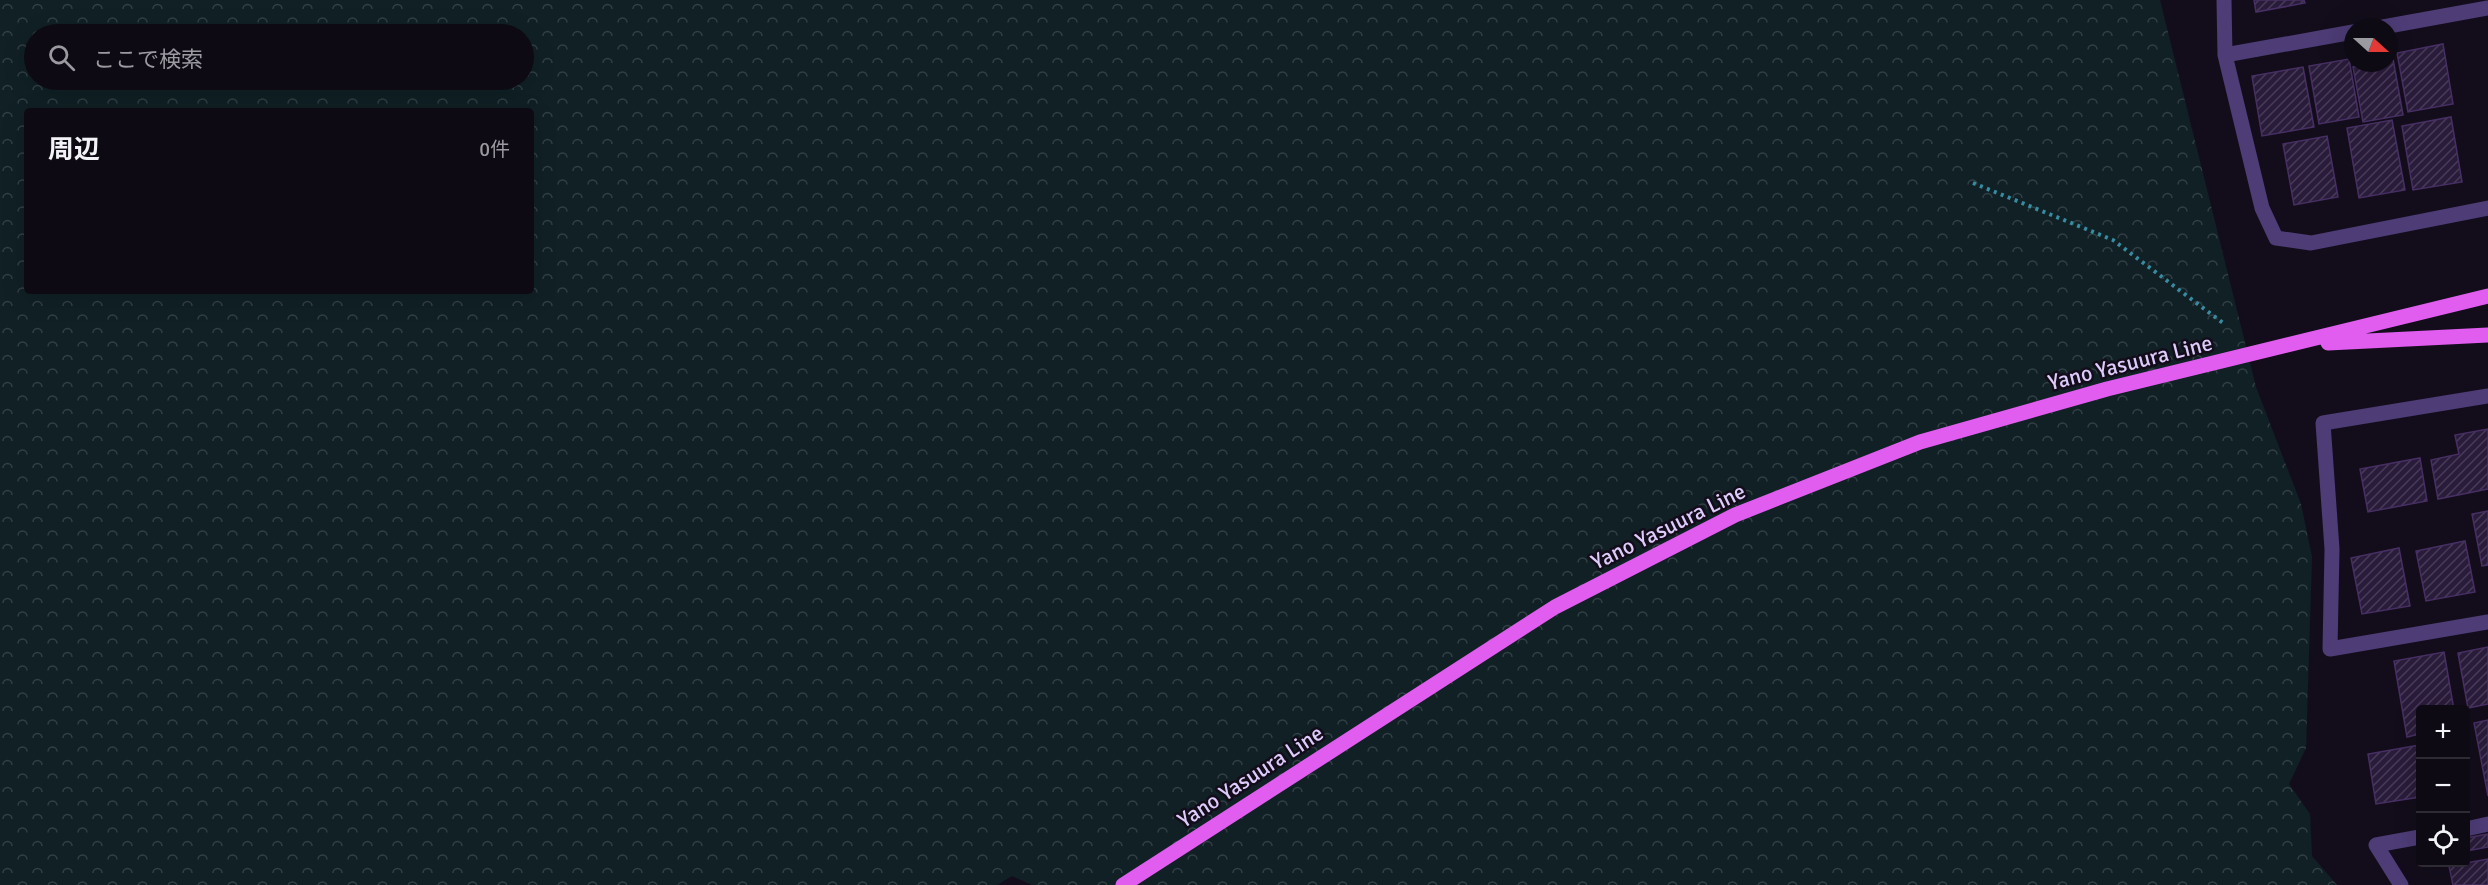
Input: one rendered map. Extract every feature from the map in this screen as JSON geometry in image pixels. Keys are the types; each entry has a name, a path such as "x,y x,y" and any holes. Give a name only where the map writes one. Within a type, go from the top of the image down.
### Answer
{"main road":[{"name":"Yano Yasuura Line","path":"1124,885 1555,608 1735,515 1920,442 2107,389 2488,296"},
{"name":"Yano Yasuura Line","path":"2295,344 2488,335"}],"street":[{"path":"2224,0 2224,55 2262,208 2276,238 2311,243 2488,208"},
{"path":"2398,24 2488,8"},
{"path":"2224,55 2344,34"},
{"path":"2488,396 2324,423 2332,549 2330,649 2488,622"},
{"path":"2470,828 2488,824"},
{"path":"2401,885 2376,845 2416,838"}],"path":[{"path":"1973,183 2113,240 2223,323"}],"green space":[{"path":"0,0 2160,0 2256,387 2301,504 2312,557 2306,748 2289,784 2310,814 2312,856 2337,885 1032,885 1012,876 997,885 0,885"}],"building":[{"path":"2254,0 2304,0 2305,3 2256,12"},
{"path":"2443,44 2453,104 2408,112 2398,53"},
{"path":"2344,60 2344,72 2351,72 2359,117 2319,124 2309,66"},
{"path":"2303,67 2314,127 2262,136 2252,76"},
{"path":"2354,72 2395,72 2403,115 2363,122"},
{"path":"2451,117 2462,182 2413,190 2402,126"},
{"path":"2392,120 2405,190 2359,198 2347,128"},
{"path":"2327,136 2338,197 2294,205 2283,144"},
{"path":"2488,429 2488,489 2438,499 2431,460 2459,454 2455,435"},
{"path":"2420,458 2427,501 2368,512 2360,469"},
{"path":"2488,511 2488,565 2482,566 2472,514"},
{"path":"2465,541 2475,592 2426,601 2416,551"},
{"path":"2399,548 2410,606 2362,614 2351,558"},
{"path":"2488,647 2488,704 2470,708 2470,705 2467,705 2458,653"},
{"path":"2444,652 2453,705 2416,705 2416,735 2407,737 2394,661"},
{"path":"2488,720 2488,796 2474,723"},
{"path":"2416,746 2416,798 2376,804 2368,754"},
{"path":"2488,834 2488,847 2470,850 2470,837"},
{"path":"2488,859 2488,885 2453,885 2449,867 2470,867 2470,862"}]}
